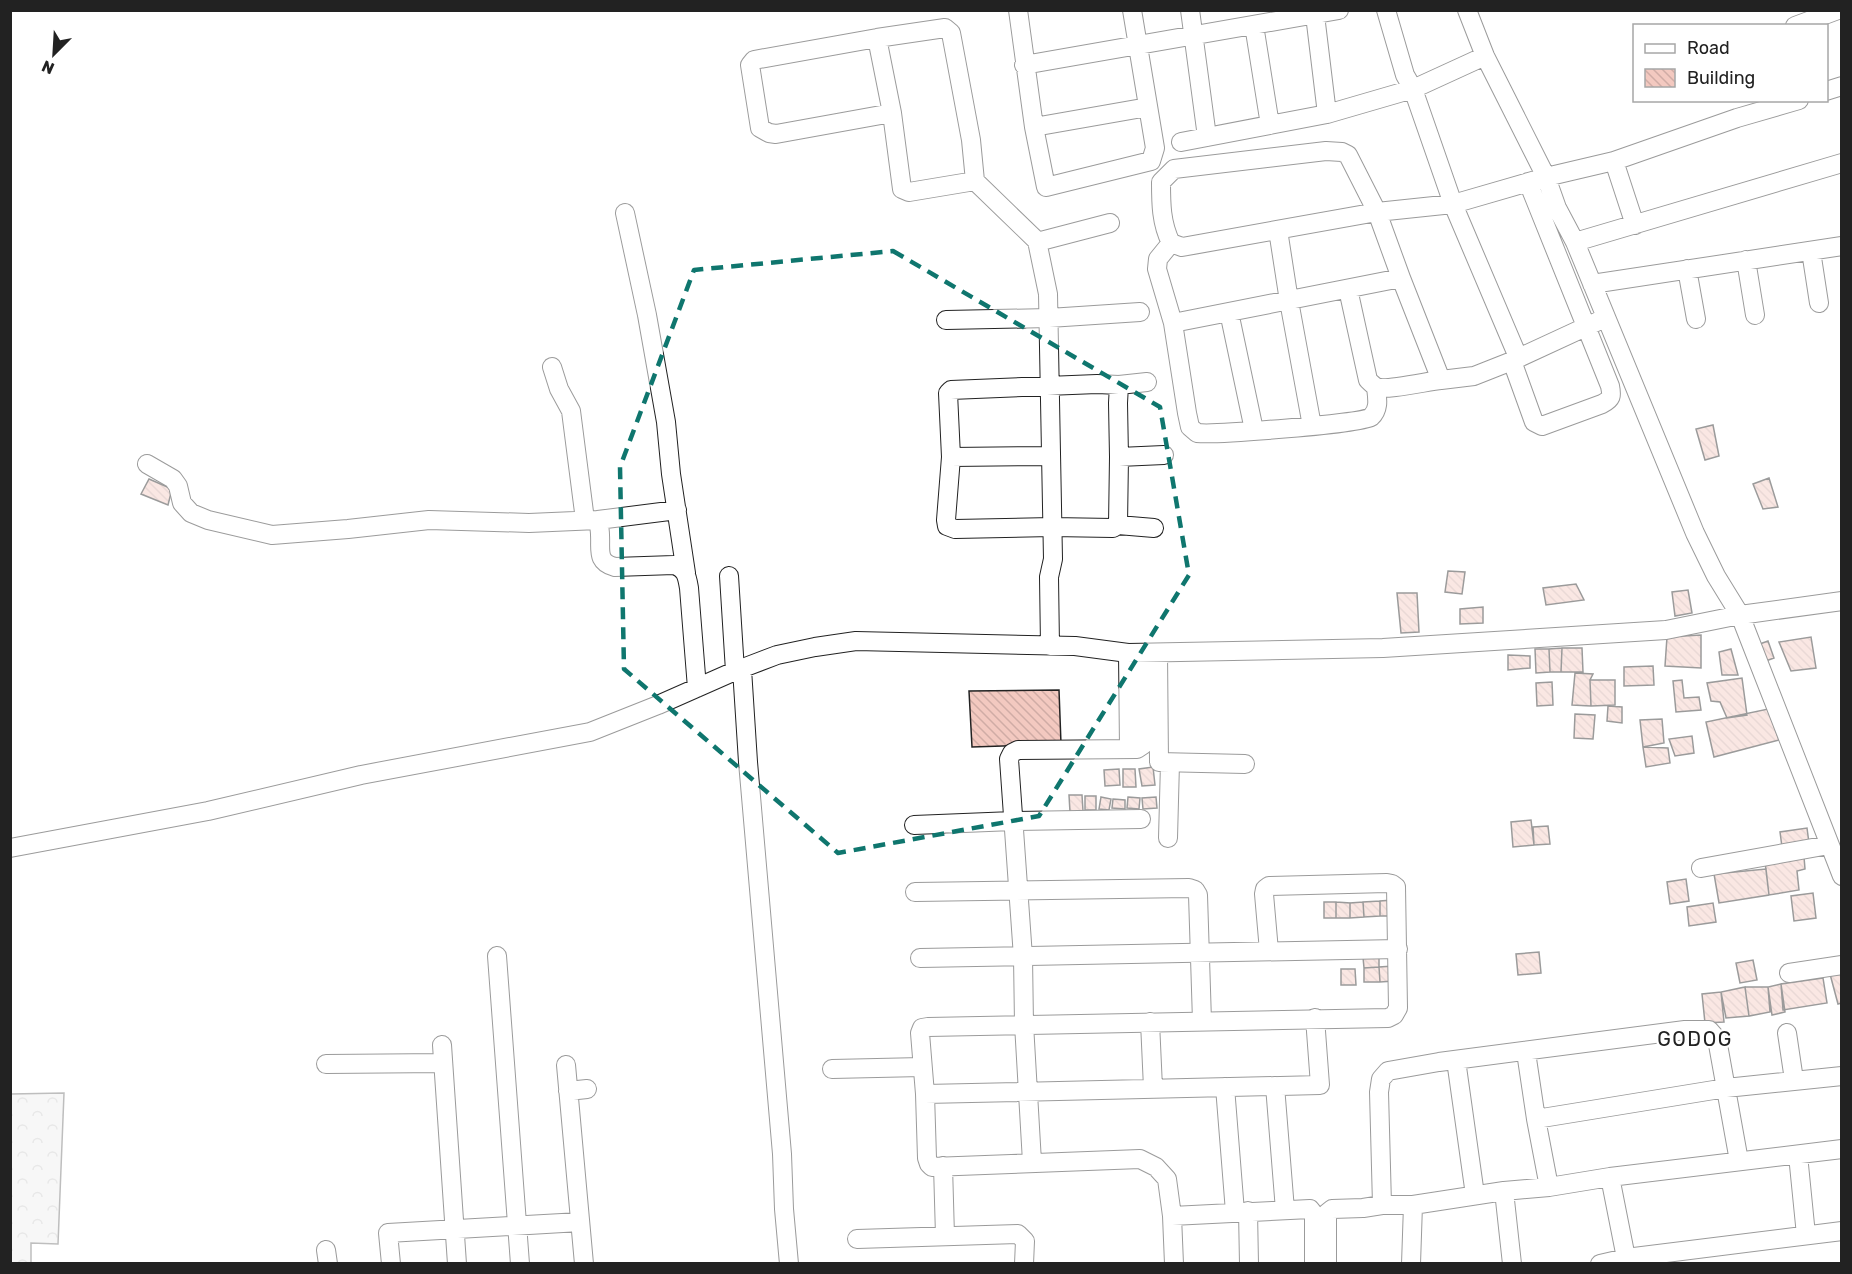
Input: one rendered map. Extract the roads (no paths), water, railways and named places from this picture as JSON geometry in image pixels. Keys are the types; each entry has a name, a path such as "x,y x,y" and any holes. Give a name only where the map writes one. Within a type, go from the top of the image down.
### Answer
{"street":[{"path":"1018,10 1024,65 1046,187 1151,161 1155,148 1132,10"},
{"path":"1190,10 1207,137"},
{"path":"1024,65 1193,36 1261,20 1339,10"},
{"path":"1386,10 1405,75 1413,89 1453,204 1515,359 1534,422 1542,426 1602,404 1611,399 1612,393 1586,326 1537,180 1467,10"},
{"path":"1800,24 1838,10"},
{"path":"1314,15 1327,114"},
{"path":"1261,20 1270,125"},
{"path":"892,113 776,134 767,132 760,128 750,67 752,61 877,38 945,28 950,31 971,140 975,181 1037,241 1042,272 1044,318 1048,527 1045,570 1049,577 1050,646"},
{"path":"877,38 892,113 902,189 909,192 975,181"},
{"path":"1181,142 1327,114 1413,89 1485,56"},
{"path":"1171,243 1182,247 1377,212 1453,204 1614,161 1737,118 1792,102"},
{"path":"1034,127 1148,106"},
{"path":"1171,243 1161,214 1161,182 1174,169 1326,151 1342,152 1348,155 1377,212 1441,380"},
{"path":"1614,161 1635,225"},
{"path":"1575,242 1842,163"},
{"path":"1537,180 1557,208 1575,242 1695,533 1716,576 1740,615 1842,876"},
{"path":"625,213 647,315 664,411 689,588 697,688"},
{"path":"1037,241 1110,223"},
{"path":"1278,230 1311,426"},
{"path":"1171,243 1158,259 1157,269 1173,323 1191,430 1199,434 1367,420 1373,415 1378,404 1376,387"},
{"path":"1592,284 1842,246"},
{"path":"1811,251 1820,303"},
{"path":"1746,261 1755,315"},
{"path":"1687,269 1696,319"},
{"path":"1173,323 1401,278"},
{"path":"1348,289 1368,380 1376,387 1386,388 1474,375 1605,318"},
{"path":"946,320 1044,318 1140,312"},
{"path":"1229,312 1254,430"},
{"path":"552,367 559,389 571,411 591,520 601,532 602,560 607,565 615,567 674,565 681,567 686,573"},
{"path":"1147,382 950,391 948,417 951,457 946,520 947,526 951,529 1113,528 1118,525 1154,528"},
{"path":"1118,525 1119,385"},
{"path":"1119,457 1164,455"},
{"path":"951,457 1045,456"},
{"path":"147,464 173,479 178,486 182,503 191,513 208,520 272,535 429,520 529,523 591,520 677,510"},
{"path":"729,576 748,762 782,1154 789,1263"},
{"path":"10,848 208,811 361,776 590,732 777,655 856,641 1075,646 1143,653 1383,648 1666,630 1740,615 1842,601"},
{"path":"1032,1162 1024,1024 1023,957 1009,759 1015,751 1129,749 1143,653"},
{"path":"1143,653 1159,762 1245,764"},
{"path":"1168,838 1170,763"},
{"path":"914,825 1141,819"},
{"path":"1701,868 1830,845"},
{"path":"1174,1263 1172,1216 1167,1179 1156,1167 1140,1159 932,1167 928,1164 920,1034 922,1028 1024,1024 1388,1018 1394,1015 1398,1008 1395,887 1387,883 1269,886 1265,889 1264,894 1269,951"},
{"path":"915,892 1189,888 1195,890 1198,895 1202,1021"},
{"path":"920,958 1398,949"},
{"path":"497,956 520,1263"},
{"path":"1789,973 1842,965"},
{"path":"925,1094 1320,1085 1315,1018"},
{"path":"1150,1022 1154,1088"},
{"path":"1382,1205 1379,1092 1381,1079 1388,1071 1439,1062 1685,1030 1708,1030 1717,1039 1739,1161"},
{"path":"1787,1033 1794,1080"},
{"path":"1526,1052 1549,1187"},
{"path":"326,1064 442,1054 457,1263"},
{"path":"1456,1060 1475,1195"},
{"path":"566,1065 584,1263"},
{"path":"832,1069 922,1067"},
{"path":"1536,1119 1726,1088 1842,1076"},
{"path":"1275,1086 1285,1210"},
{"path":"1225,1087 1249,1263"},
{"path":"568,1091 587,1089"},
{"path":"1327,1263 1327,1213 1332,1209 1413,1205 1504,1191 1842,1149"},
{"path":"1798,1155 1806,1235"},
{"path":"943,1166 945,1236"},
{"path":"1610,1178 1626,1258"},
{"path":"1504,1191 1512,1263"},
{"path":"1411,1263 1413,1205"},
{"path":"1172,1216 1310,1209 1314,1214 1314,1263"},
{"path":"391,1263 388,1233 580,1222"},
{"path":"1600,1263 1842,1231"},
{"path":"857,1239 1018,1234 1025,1241 1024,1263"}],"district":[{"name":"GODOG","path":"1695,1039"}]}
